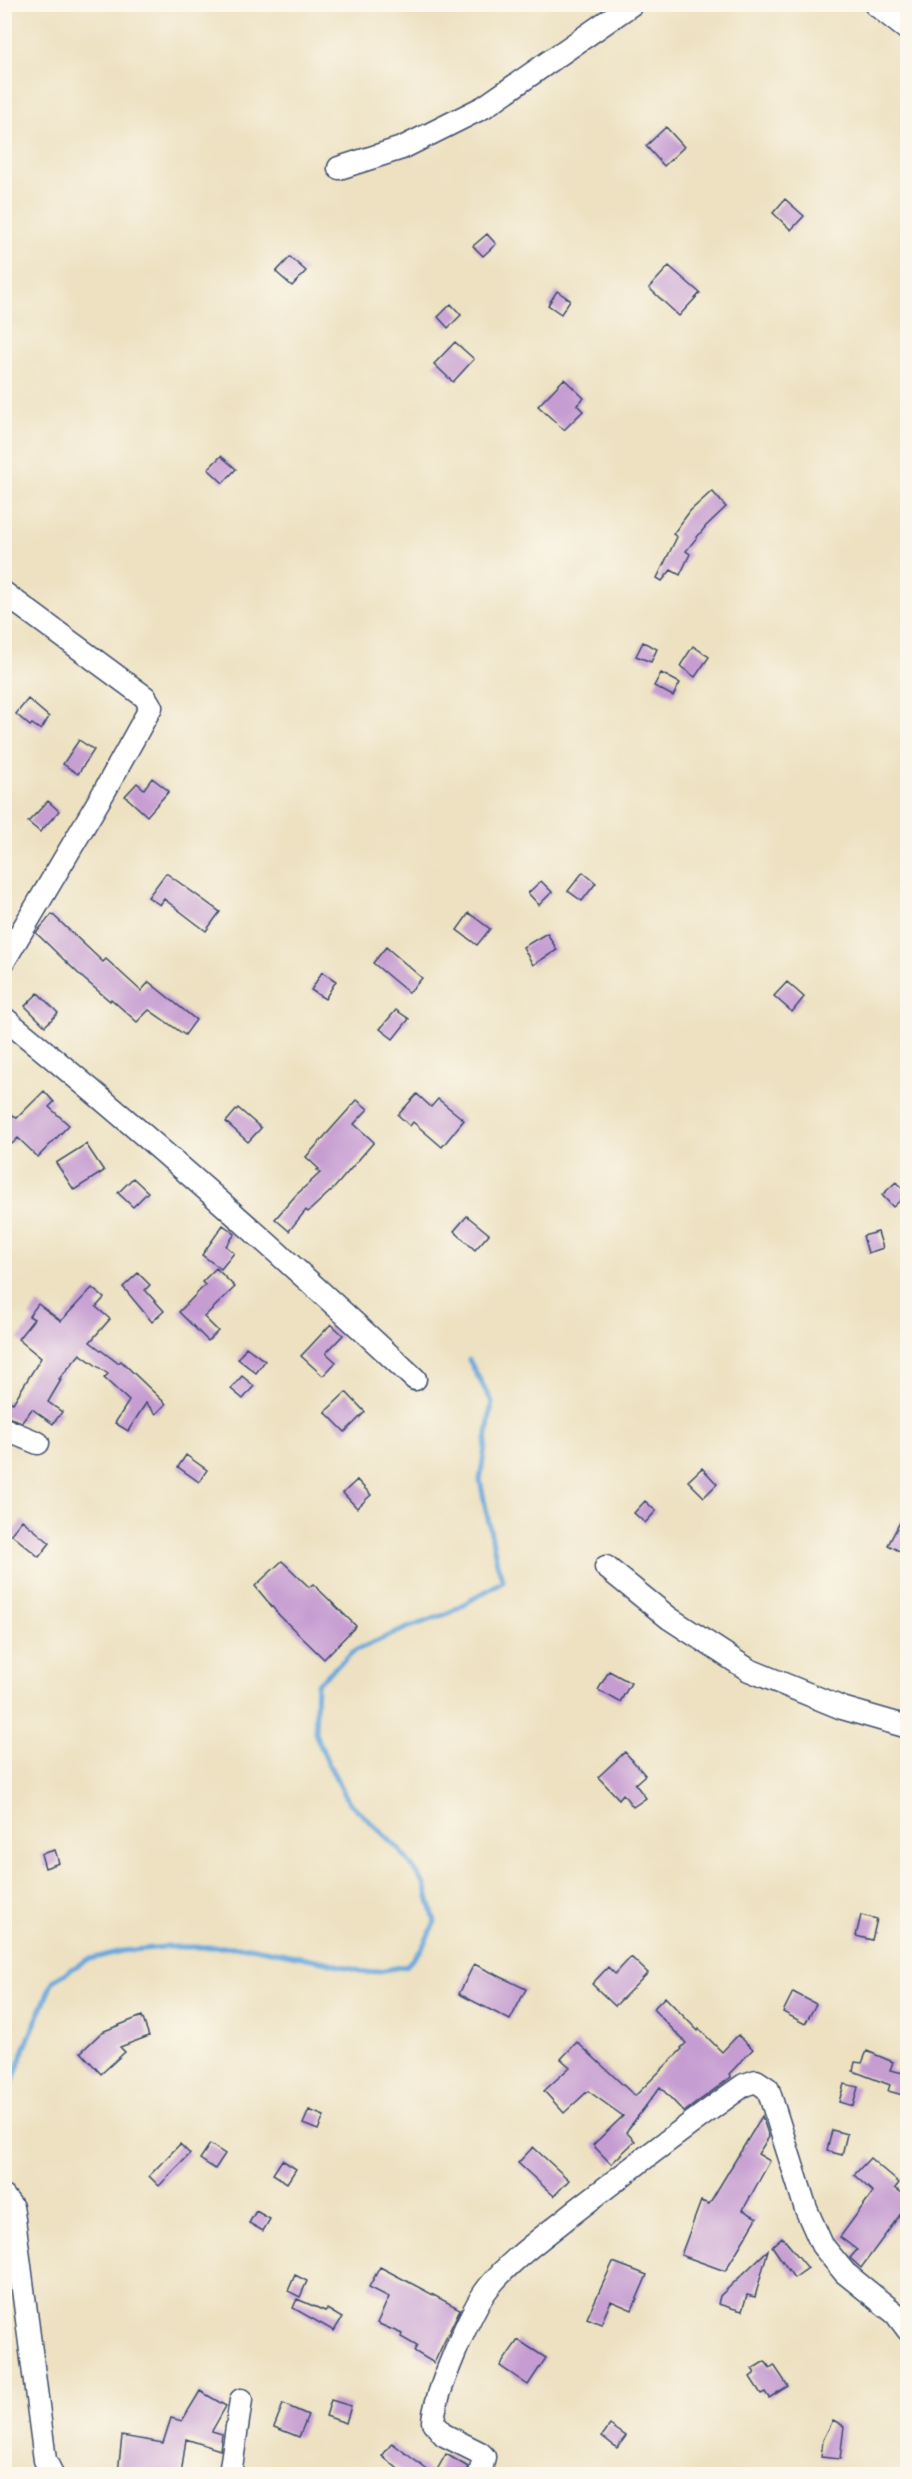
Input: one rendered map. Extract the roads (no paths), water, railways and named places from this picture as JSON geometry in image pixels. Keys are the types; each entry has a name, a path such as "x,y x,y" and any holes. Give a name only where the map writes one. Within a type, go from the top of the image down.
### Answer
{"street":[{"path":"339,168 402,148 484,107 632,4"},
{"path":"875,4 908,30"},
{"path":"4,593 145,697 151,707 104,792 4,961"},
{"path":"4,1018 100,1095 302,1274 415,1379"},
{"path":"4,1429 38,1443"},
{"path":"606,1567 669,1618 749,1670 842,1708 908,1727"},
{"path":"480,2475 484,2457 444,2435 433,2422 445,2380 480,2298 490,2285 529,2248 672,2135 744,2085 756,2081 768,2089 806,2209 822,2245 837,2265 896,2314 908,2330"},
{"path":"4,2197 12,2207 45,2460 51,2475"},
{"path":"230,2475 242,2400"}],"waterway":[{"path":"4,2105 53,1981 86,1960 122,1951 165,1947 250,1947 327,1962 367,1973 406,1966 421,1950 435,1922 425,1885 401,1851 349,1802 328,1763 315,1733 317,1684 354,1651 449,1613 503,1581 497,1563 480,1480 492,1402 469,1360"}]}
